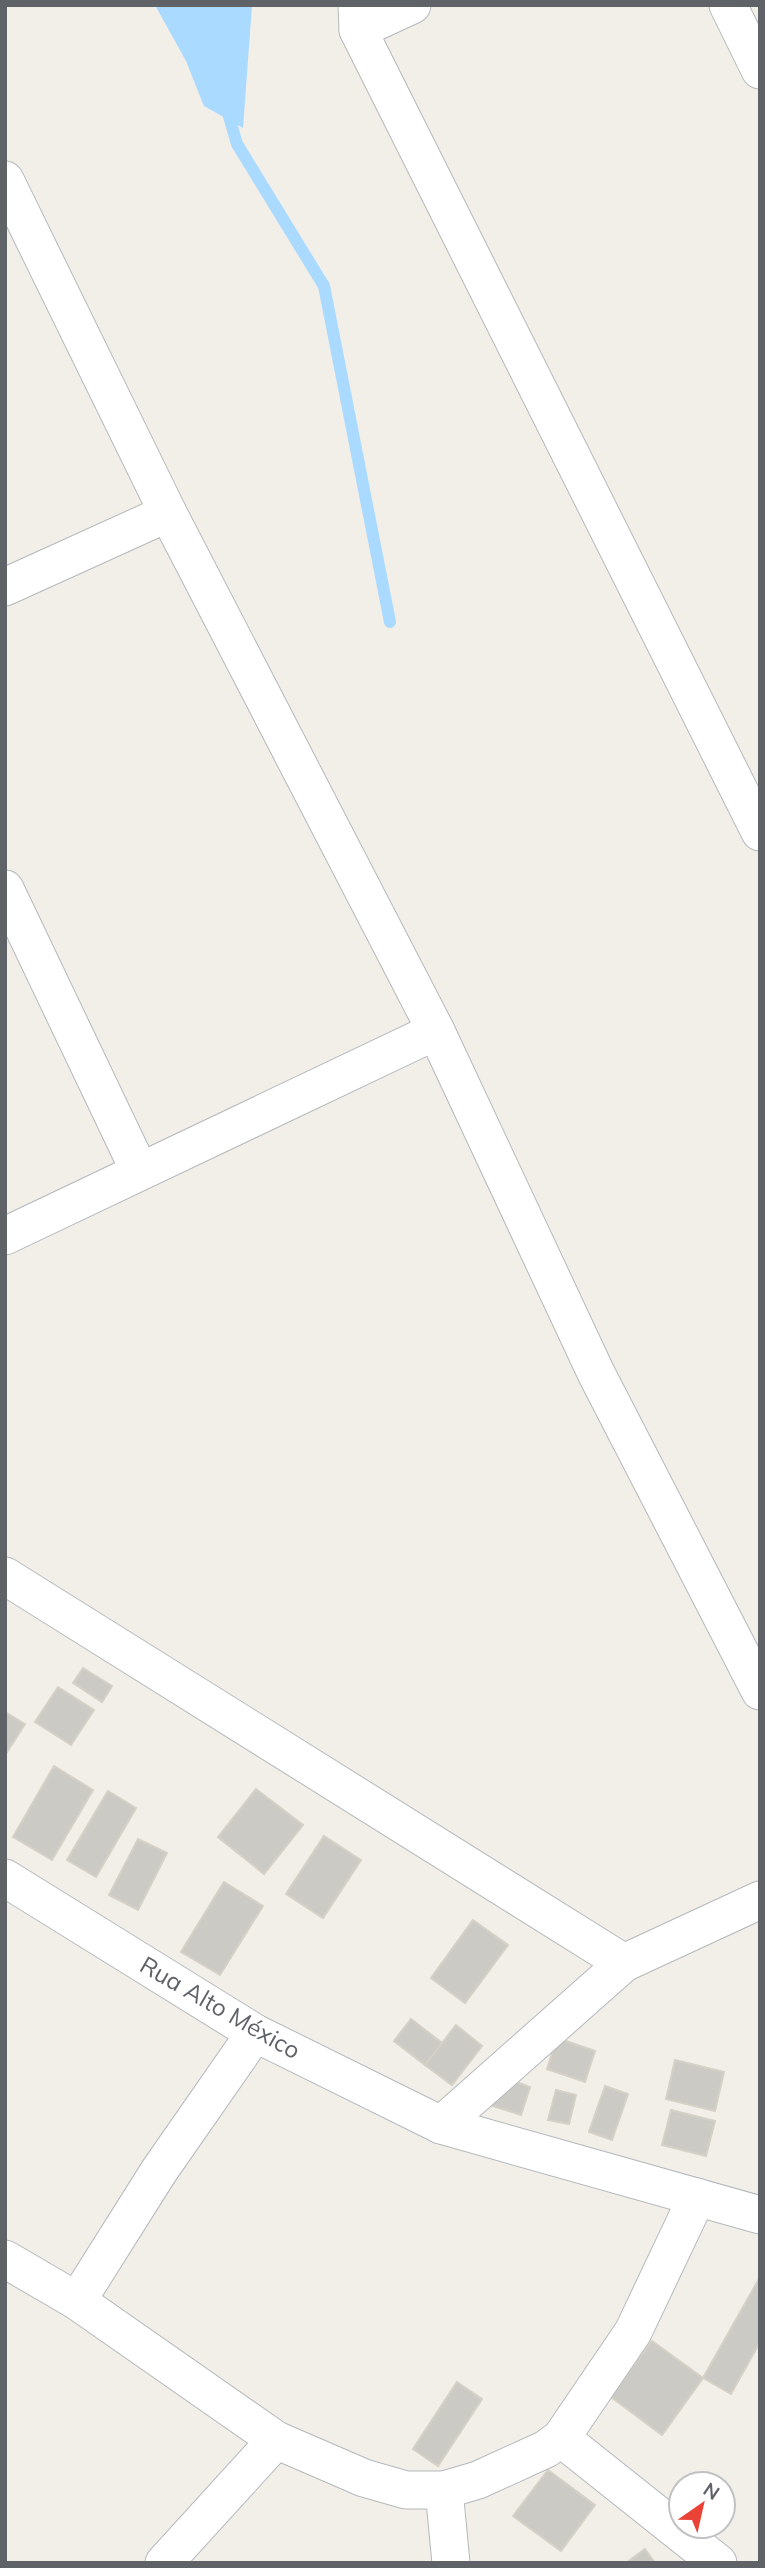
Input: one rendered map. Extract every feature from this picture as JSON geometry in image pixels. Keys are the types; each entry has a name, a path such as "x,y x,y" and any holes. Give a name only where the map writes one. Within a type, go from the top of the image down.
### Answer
{"street":[{"path":"412,5 357,18 760,832"},
{"path":"728,5 760,70"},
{"path":"5,180 168,513 436,1031 596,1373 760,1691"},
{"path":"5,587 168,513"},
{"path":"5,889 139,1170"},
{"path":"5,1236 436,1031"},
{"path":"5,1576 624,1963"},
{"name":"Rua Alto México","path":"5,1878 255,2033 442,2125 760,2215"},
{"path":"442,2125 624,1963 760,1900"},
{"path":"77,2301 159,2171 255,2033"},
{"path":"5,2259 77,2301 276,2440 363,2478 407,2490 444,2490 478,2480 546,2449 561,2438 633,2332 697,2197"},
{"path":"561,2438 718,2563"},
{"path":"164,2563 276,2440"},
{"path":"444,2490 451,2563"}],"water":[{"path":"155,5 252,5 243,128 204,106 186,61"}],"building":[{"path":"83,1668 112,1686 102,1702 73,1683"},
{"path":"58,1687 94,1710 71,1745 35,1722"},
{"path":"5,1712 25,1724 5,1755"},
{"path":"54,1766 93,1790 52,1860 13,1837"},
{"path":"256,1789 303,1825 264,1874 218,1837"},
{"path":"108,1791 136,1808 96,1877 67,1860"},
{"path":"324,1836 361,1860 323,1918 286,1894"},
{"path":"138,1839 167,1853 138,1910 109,1895"},
{"path":"224,1882 263,1906 220,1975 181,1952"},
{"path":"473,1920 508,1945 465,2003 431,1978"},
{"path":"411,2019 442,2043 425,2065 394,2041"},
{"path":"456,2025 482,2046 452,2085 425,2065"},
{"path":"557,2038 595,2051 585,2082 547,2069"},
{"path":"675,2060 724,2072 715,2111 666,2099"},
{"path":"500,2076 530,2087 521,2115 490,2105"},
{"path":"605,2086 628,2094 612,2140 589,2132"},
{"path":"556,2090 576,2095 569,2124 548,2120"},
{"path":"671,2110 715,2121 706,2156 662,2145"},
{"path":"760,2277 760,2342 731,2394 703,2378"},
{"path":"652,2341 703,2378 662,2435 611,2397"},
{"path":"457,2382 482,2399 438,2466 413,2449"},
{"path":"548,2470 595,2505 561,2551 513,2516"},
{"path":"645,2549 655,2563 626,2563"}],"waterway":[{"path":"226,106 237,144 324,286 390,622"}]}
